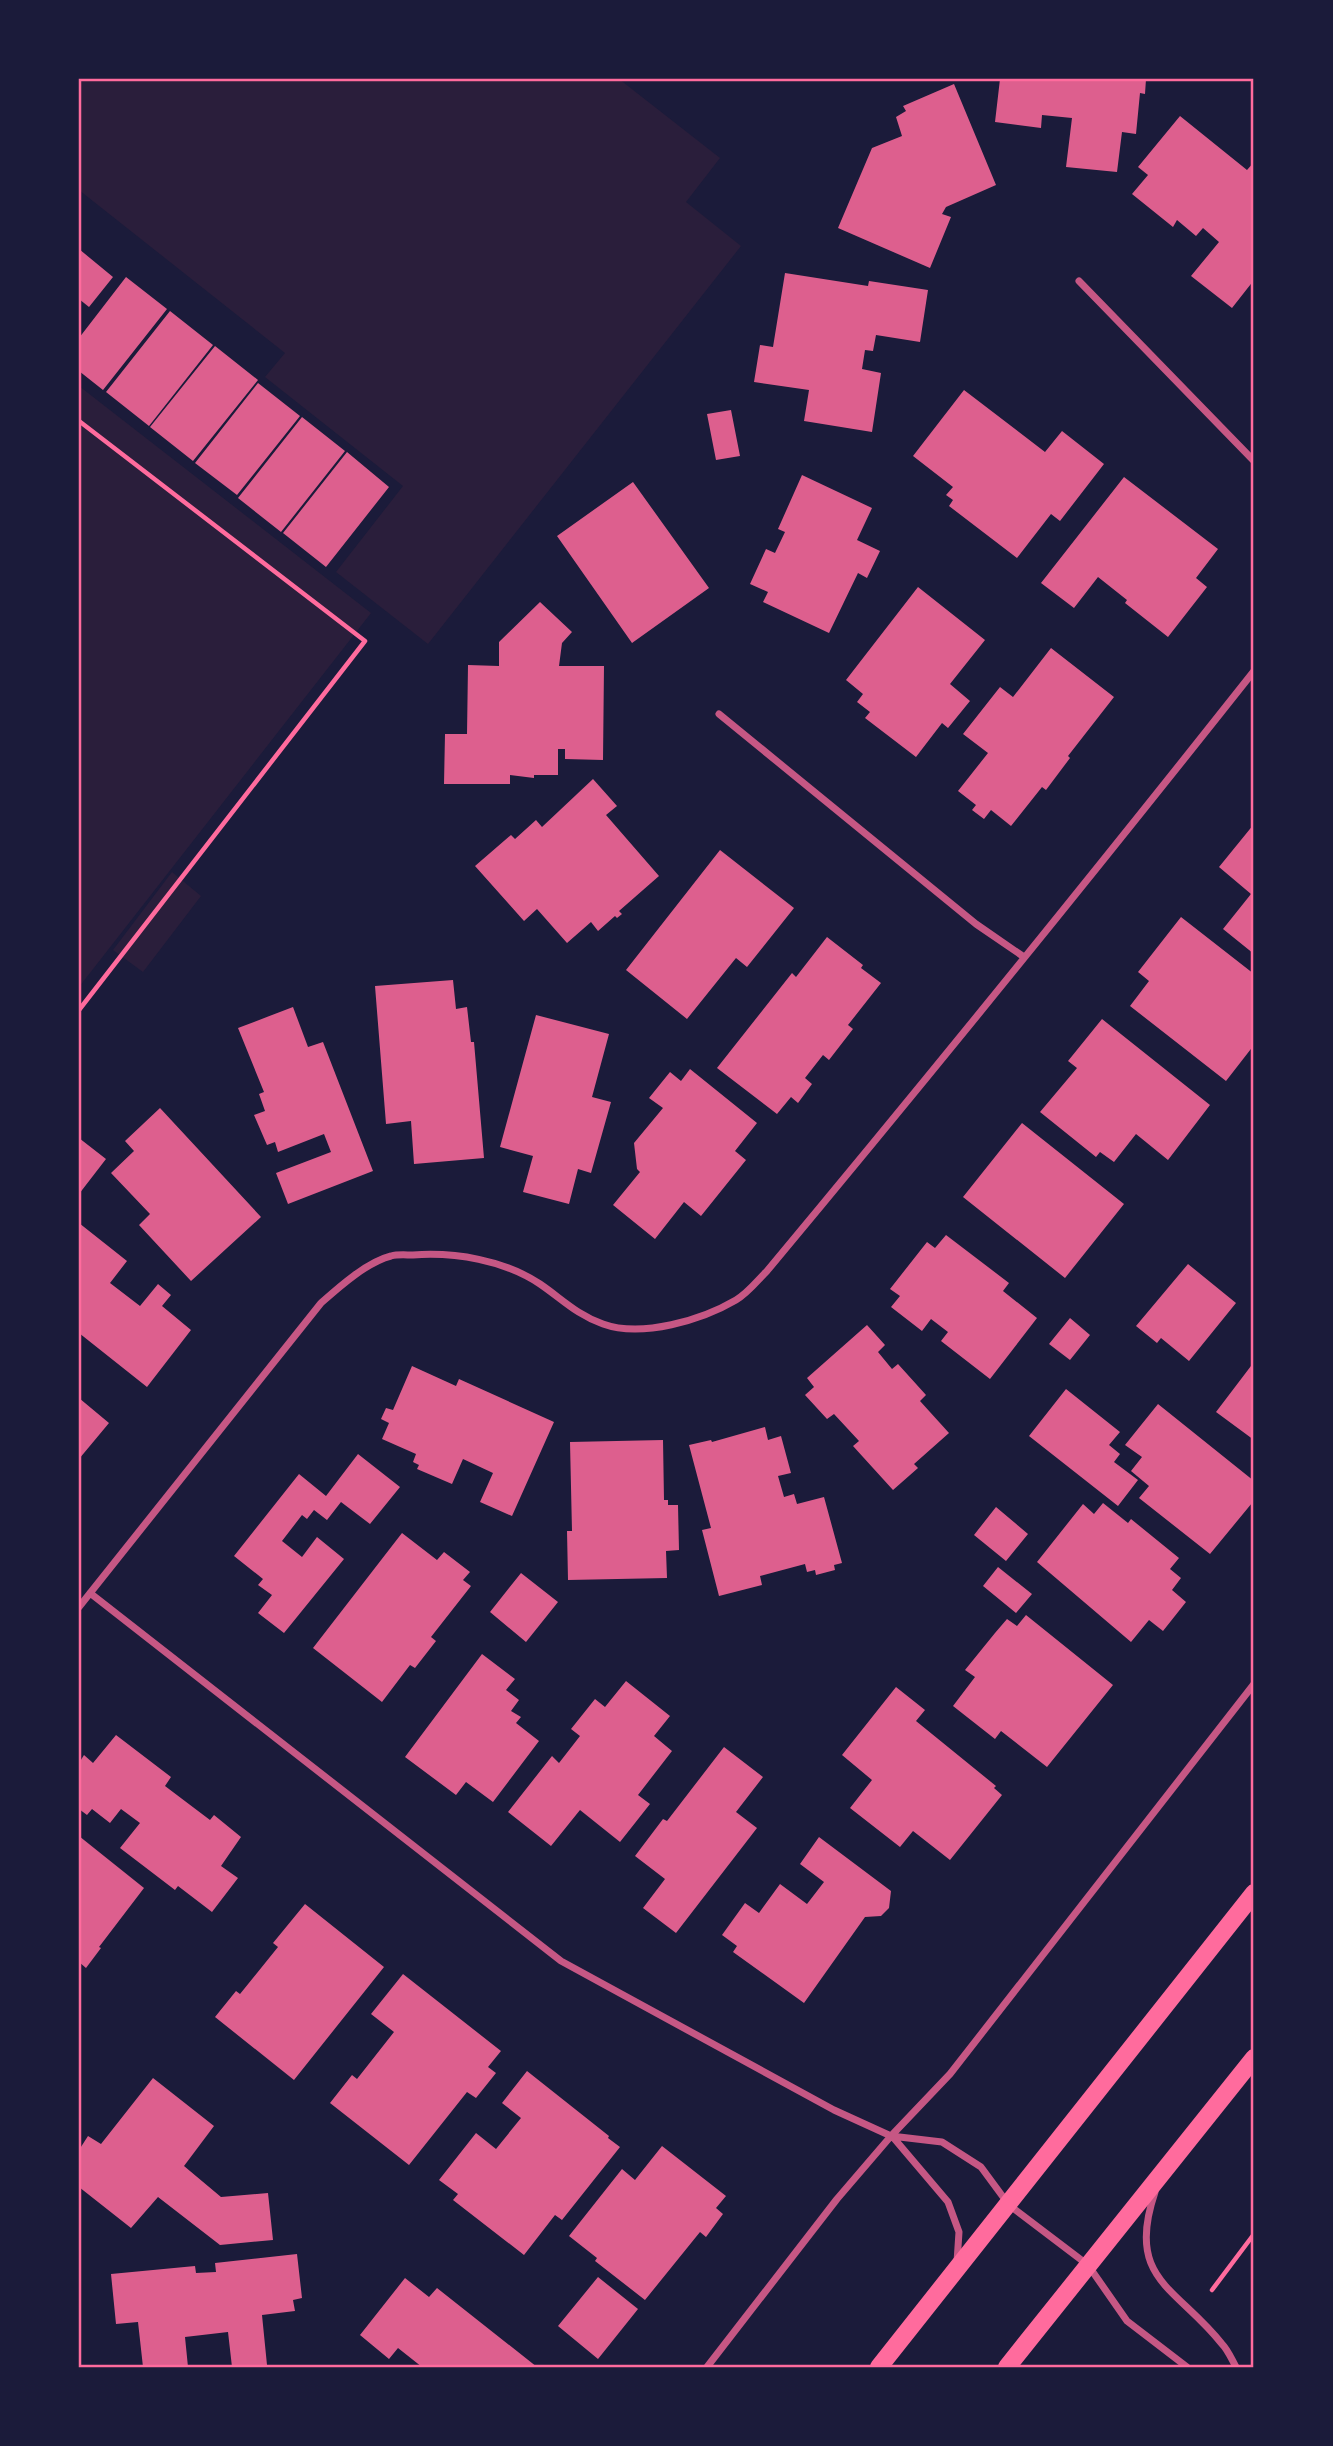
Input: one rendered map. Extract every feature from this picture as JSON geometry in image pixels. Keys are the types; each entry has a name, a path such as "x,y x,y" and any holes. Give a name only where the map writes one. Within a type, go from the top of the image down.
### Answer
{"main road":[{"path":"879,2367 1254,1894"},
{"path":"1007,2367 1254,2058"}],"street":[{"path":"1079,281 1254,461"},
{"path":"79,1607 321,1303 349,1278 391,1256 438,1253 487,1261 539,1283 572,1309 605,1325 629,1328 680,1323 703,1317 739,1299 767,1271 974,1022 1254,671"},
{"path":"719,714 976,924 1024,957"},
{"path":"90,1593 561,1961 834,2110 891,2136 942,2142 981,2167 1009,2205 1088,2265 1127,2321 1187,2367"},
{"path":"707,2367 837,2199 891,2136 950,2074 1254,1684"},
{"path":"891,2136 948,2202 959,2232 957,2270"},
{"path":"1160,2175 1146,2217 1149,2261 1166,2289 1223,2344 1236,2367"}],"path":[{"path":"79,421 365,641 79,1010"},
{"path":"1205,2299 1254,2234"}],"shaded area":[{"path":"79,79 619,79 720,158 686,202 741,246 428,644 336,572 403,486 265,377 285,353 79,190"},
{"path":"79,386 371,613 79,987"},
{"path":"172,872 201,896 143,972 113,950"}],"building":[{"path":"1000,79 1146,79 1145,94 1140,93 1136,134 1122,132 1117,172 1066,167 1072,118 1042,115 1041,128 995,122"},
{"path":"954,84 996,185 946,207 942,214 951,217 930,268 838,228 872,148 902,136 896,117 906,111 903,106"},
{"path":"1180,116 1247,170 1254,162 1254,280 1232,308 1191,276 1219,242 1203,228 1196,236 1177,220 1173,227 1132,194 1148,175 1138,167"},
{"path":"79,249 113,277 89,307 79,299"},
{"path":"785,273 868,286 869,281 928,290 920,342 876,335 873,351 865,350 862,369 881,373 872,432 804,421 809,390 754,382 760,345 773,347"},
{"path":"126,277 167,309 103,390 79,371 79,338"},
{"path":"170,311 213,345 149,426 106,392"},
{"path":"215,346 258,380 193,461 150,427"},
{"path":"258,383 300,416 237,495 195,463"},
{"path":"964,390 1045,452 1062,431 1104,464 1060,521 1051,514 1017,558 949,506 953,500 946,495 953,487 913,456"},
{"path":"731,410 740,456 716,460 707,414"},
{"path":"302,417 345,451 281,532 238,498"},
{"path":"347,452 389,487 326,567 283,533"},
{"path":"802,475 872,508 857,540 880,551 867,578 858,573 829,633 763,602 768,592 750,584 766,549 775,553 785,532 778,529"},
{"path":"1124,477 1218,549 1196,578 1207,587 1168,637 1125,603 1127,600 1098,577 1074,608 1041,583"},
{"path":"633,482 709,588 632,643 557,536"},
{"path":"918,587 985,640 950,684 970,701 948,728 942,723 916,757 865,718 870,712 857,702 863,694 846,680"},
{"path":"540,602 572,632 562,643 559,666 604,666 603,760 565,759 565,749 558,749 558,775 534,775 534,778 510,775 510,784 444,784 445,734 467,734 468,665 499,666 499,642"},
{"path":"1051,648 1114,697 1068,756 1070,758 1046,790 1042,787 1011,826 991,810 984,819 972,810 976,805 958,791 988,753 963,734 1000,687 1013,697"},
{"path":"593,779 617,806 606,815 659,876 619,911 622,914 617,918 615,916 598,931 591,922 567,943 537,909 524,921 475,866 511,835 515,839 536,820 542,827"},
{"path":"1254,824 1254,954 1223,929 1251,894 1219,867"},
{"path":"720,850 794,908 747,967 736,958 687,1019 626,970"},
{"path":"1181,917 1254,974 1254,1045 1226,1081 1130,1006 1149,981 1138,972"},
{"path":"827,937 881,983 848,1025 853,1029 829,1060 823,1055 805,1078 812,1084 798,1103 791,1097 777,1114 717,1068 792,973 796,977"},
{"path":"453,980 456,1009 467,1007 471,1042 474,1042 484,1158 414,1164 411,1121 386,1124 375,986"},
{"path":"293,1007 308,1047 323,1042 373,1171 288,1204 276,1173 331,1152 324,1134 278,1152 275,1142 267,1145 254,1115 265,1111 259,1094 264,1092 238,1028"},
{"path":"536,1015 609,1034 592,1097 611,1102 591,1173 578,1169 569,1204 523,1192 533,1156 500,1147"},
{"path":"1102,1019 1210,1105 1168,1160 1136,1134 1114,1162 1100,1152 1096,1157 1040,1112 1077,1068 1068,1061"},
{"path":"690,1069 757,1123 735,1151 746,1160 701,1216 684,1202 655,1239 613,1205 640,1172 637,1169 634,1143 663,1108 649,1098 670,1072 681,1081"},
{"path":"160,1108 261,1217 191,1281 139,1225 150,1214 111,1173 134,1151 125,1141"},
{"path":"1022,1123 1124,1204 1065,1278 963,1197"},
{"path":"79,1138 106,1159 79,1194"},
{"path":"79,1223 127,1261 110,1283 140,1306 158,1284 171,1295 162,1306 191,1330 147,1387 79,1333"},
{"path":"946,1235 1009,1283 1003,1291 1037,1318 990,1379 941,1341 948,1332 931,1319 922,1331 891,1307 900,1296 890,1289 927,1242 935,1248"},
{"path":"1188,1264 1236,1303 1189,1361 1161,1338 1157,1343 1136,1326"},
{"path":"1070,1318 1090,1335 1070,1360 1049,1344"},
{"path":"867,1325 885,1345 878,1352 892,1369 898,1364 926,1395 920,1401 949,1433 914,1464 918,1468 893,1490 853,1446 859,1441 834,1414 827,1419 805,1395 814,1387 807,1378"},
{"path":"1254,1362 1254,1440 1216,1412"},
{"path":"412,1366 456,1386 459,1379 554,1422 512,1516 480,1502 493,1473 463,1459 452,1484 417,1469 419,1465 413,1462 416,1454 382,1439 389,1423 381,1419 386,1408 393,1410"},
{"path":"1066,1389 1120,1432 1109,1445 1120,1454 1114,1462 1138,1480 1118,1506 1029,1436"},
{"path":"79,1398 109,1423 79,1459"},
{"path":"1158,1404 1254,1481 1254,1505 1252,1503 1210,1554 1139,1498 1149,1486 1131,1471 1142,1457 1125,1445"},
{"path":"765,1427 768,1440 781,1436 791,1473 778,1476 784,1497 794,1494 797,1504 824,1497 842,1563 834,1565 835,1570 816,1575 815,1570 807,1572 805,1564 760,1576 762,1585 719,1596 702,1530 711,1528 689,1445 711,1440 712,1442"},
{"path":"663,1440 664,1500 668,1500 668,1505 678,1505 679,1550 666,1551 667,1578 568,1580 567,1531 572,1531 570,1442"},
{"path":"358,1454 400,1487 370,1524 341,1502 327,1520 314,1510 307,1519 302,1515 282,1541 302,1557 317,1537 344,1559 284,1633 258,1613 272,1595 258,1585 263,1579 234,1556 299,1474 326,1496"},
{"path":"1103,1503 1128,1523 1131,1519 1179,1558 1170,1569 1181,1578 1172,1590 1186,1602 1163,1631 1149,1620 1131,1642 1037,1562 1083,1504 1094,1514"},
{"path":"996,1507 1028,1534 1006,1561 974,1535"},
{"path":"402,1533 437,1560 444,1552 470,1572 463,1580 471,1586 431,1637 436,1641 415,1668 410,1665 382,1702 313,1648"},
{"path":"998,1567 1032,1594 1016,1613 983,1586"},
{"path":"521,1573 558,1602 526,1642 490,1612"},
{"path":"1026,1615 1113,1685 1047,1767 1001,1731 995,1739 953,1706 975,1677 965,1670 1007,1619 1017,1626"},
{"path":"482,1654 515,1679 506,1690 519,1700 511,1711 521,1717 516,1723 539,1741 493,1802 466,1782 456,1795 405,1757"},
{"path":"626,1681 670,1716 654,1736 672,1751 638,1795 650,1804 620,1842 580,1810 551,1846 508,1812 552,1756 559,1763 580,1736 571,1729 595,1699 605,1707"},
{"path":"896,1687 925,1710 916,1721 996,1786 994,1788 1002,1795 950,1860 913,1831 900,1847 850,1808 872,1780 842,1755"},
{"path":"116,1735 171,1777 165,1786 210,1820 214,1815 241,1837 221,1866 238,1878 212,1912 178,1886 175,1890 120,1848 140,1823 121,1809 110,1823 92,1809 87,1815 79,1809 79,1763 84,1755 93,1763"},
{"path":"724,1747 763,1777 736,1812 757,1828 676,1933 643,1908 665,1879 635,1856 663,1819 667,1821"},
{"path":"79,1836 144,1888 86,1968 79,1962"},
{"path":"819,1837 891,1891 889,1908 881,1916 865,1917 804,2003 733,1952 737,1946 722,1935 745,1903 759,1913 780,1884 807,1904 824,1882 800,1864"},
{"path":"305,1904 384,1967 294,2080 215,2017 236,1991 240,1994 278,1947 273,1943"},
{"path":"403,1974 501,2051 488,2067 496,2073 476,2098 467,2092 409,2165 330,2103 352,2075 357,2079 394,2032 371,2014"},
{"path":"527,2071 620,2147 562,2220 555,2215 524,2255 453,2200 458,2194 439,2180 476,2133 496,2149 521,2118 502,2103"},
{"path":"153,2078 214,2126 184,2166 221,2197 268,2193 273,2240 220,2245 158,2197 131,2228 79,2187 79,2150 88,2136 101,2144"},
{"path":"662,2146 726,2196 716,2208 723,2214 706,2237 700,2232 645,2300 595,2261 597,2258 569,2236 622,2169 635,2180"},
{"path":"297,2254 302,2298 293,2300 295,2311 262,2315 267,2365 232,2367 228,2332 185,2337 188,2367 143,2367 138,2322 116,2324 111,2274 195,2266 196,2273 216,2272 215,2263"},
{"path":"598,2277 638,2309 598,2359 558,2326"},
{"path":"405,2278 429,2297 437,2288 537,2367 422,2367 398,2348 389,2359 360,2335"}]}
